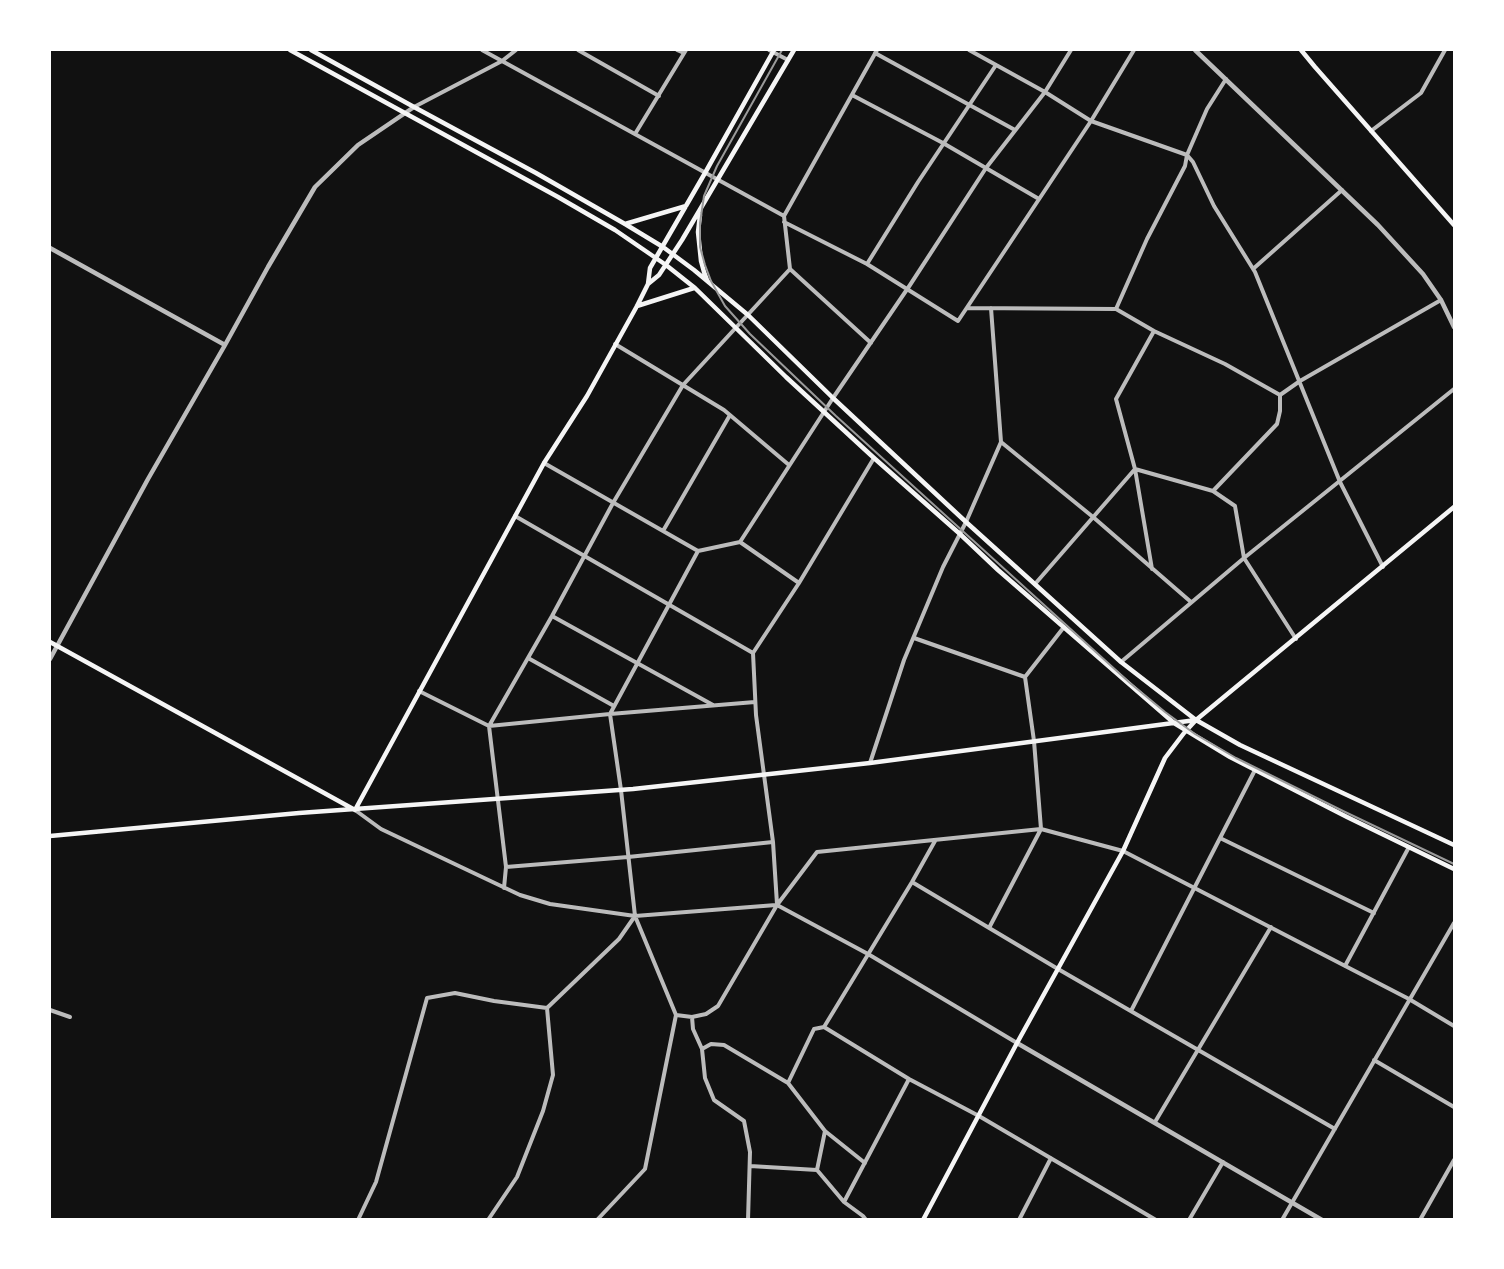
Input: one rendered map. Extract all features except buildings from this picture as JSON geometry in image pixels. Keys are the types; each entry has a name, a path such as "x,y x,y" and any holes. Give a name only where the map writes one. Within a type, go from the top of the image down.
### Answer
{"main road":[{"path":"290,50 583,211 666,265 695,288 786,377 998,570 1174,723 1255,770 1455,869"},
{"path":"311,50 625,224 663,248 709,282 748,315 833,398 1120,662 1196,720 1240,745 1455,845"},
{"path":"355,810 544,463 587,396 637,306 648,284 650,268 687,206 772,50"},
{"path":"648,284 659,275 673,255 794,50"},
{"path":"1301,50 1455,225"},
{"path":"625,224 687,206"},
{"path":"700,210 698,232 704,272 709,282"},
{"path":"637,306 695,288"},
{"path":"923,1220 1017,1042 1123,850 1165,758 1196,720 1455,507"},
{"path":"50,642 355,810"},
{"path":"50,836 298,813 621,790 870,763 1196,720"}],"street":[{"path":"482,50 784,216"},
{"path":"50,659 148,479 315,187 358,145 406,112 502,61 516,50"},
{"path":"578,50 658,96"},
{"path":"635,134 685,51 677,50"},
{"path":"772,50 788,60"},
{"path":"969,50 1045,92 1091,121 1187,155 1193,162 1214,206 1253,269 1340,482 1383,567"},
{"path":"544,463 698,551 740,542 824,411 986,168 1045,92 1071,50"},
{"path":"784,222 867,264 958,321 1091,121 1134,50"},
{"path":"1195,50 1378,225 1423,274 1441,300 1455,327"},
{"path":"1371,131 1421,93 1445,50"},
{"path":"871,343 790,269 784,216 876,51 1015,130"},
{"path":"867,264 943,143 996,65"},
{"path":"1116,309 1147,238 1185,165 1207,109 1226,79"},
{"path":"852,95 943,143 1039,199"},
{"path":"1253,269 1342,190"},
{"path":"50,248 225,345"},
{"path":"504,888 506,867 489,726 613,503 683,385 790,269"},
{"path":"1280,395 1300,381 1441,300"},
{"path":"967,308 1116,309 1154,331 1225,364 1280,395"},
{"path":"870,763 904,660 943,567 966,522 1001,442 991,308"},
{"path":"1152,569 1135,469 1116,399 1154,331"},
{"path":"615,344 724,410 789,465"},
{"path":"1120,662 1244,558 1455,389"},
{"path":"1213,491 1277,424 1280,395"},
{"path":"663,531 730,415"},
{"path":"1001,442 1093,517 1191,602"},
{"path":"777,905 773,842 755,702 753,653 800,583 874,458"},
{"path":"1135,469 1213,491 1235,506 1244,558 1296,639"},
{"path":"1035,584 1135,469"},
{"path":"515,516 753,653"},
{"path":"740,542 800,583"},
{"path":"597,1220 645,1169 676,1015 635,916 610,714 698,551"},
{"path":"552,616 714,705"},
{"path":"988,928 1041,829 1034,741 1025,677 1064,627"},
{"path":"914,638 1025,677"},
{"path":"528,658 614,706"},
{"path":"419,691 489,726 755,702"},
{"path":"1131,1011 1255,770"},
{"path":"355,810 381,829 504,888 550,904 635,916 777,905 868,954 1322,1220"},
{"path":"676,1015 692,1017 706,1014 718,1006 777,905 817,852 1041,829 1123,850 1409,999 1455,1026"},
{"path":"1220,837 1374,913"},
{"path":"824,1027 935,840"},
{"path":"506,867 773,842"},
{"path":"1345,966 1409,847"},
{"path":"912,882 1335,1129"},
{"path":"547,1008 619,939 635,916"},
{"path":"1282,1220 1455,923"},
{"path":"1155,1122 1271,927"},
{"path":"358,1220 376,1182 428,998 455,993 547,1008"},
{"path":"488,1220 517,1177 543,1111 553,1075 547,1008"},
{"path":"50,1010 70,1017"},
{"path":"692,1017 693,1029 702,1050 705,1078 714,1100 744,1121 750,1152 748,1220"},
{"path":"788,1083 814,1029 824,1027 909,1079 979,1116 1156,1220"},
{"path":"702,1050 711,1044 724,1045 788,1083 825,1131 865,1163"},
{"path":"1374,1060 1455,1107"},
{"path":"844,1202 909,1079"},
{"path":"817,1170 825,1131"},
{"path":"1019,1220 1052,1158"},
{"path":"1420,1220 1455,1160"},
{"path":"1189,1220 1223,1162"},
{"path":"750,1166 817,1170 844,1202 866,1220"}],"railway":[{"path":"782,50 717,166 704,196 700,223 700,247 711,281 725,306 750,334 836,416 1130,683 1165,712 1195,734 1236,758 1454,864"}]}
